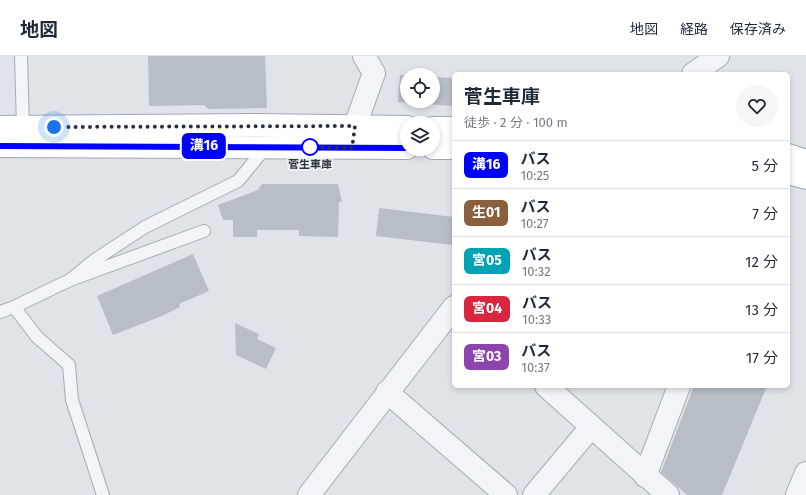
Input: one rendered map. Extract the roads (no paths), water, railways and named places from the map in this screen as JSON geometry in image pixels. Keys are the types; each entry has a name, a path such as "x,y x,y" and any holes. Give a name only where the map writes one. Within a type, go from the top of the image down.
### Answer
{"main road":[{"path":"0,127 400,127"},
{"path":"440,128 452,128"},
{"path":"0,146 400,148"},
{"path":"440,148 452,148"},
{"path":"790,156 806,161"},
{"path":"790,174 806,178"}],"street":[{"path":"352,148 355,126 374,73 364,56"},
{"path":"696,72 718,56"},
{"path":"309,495 452,310"},
{"path":"548,388 668,495"},
{"path":"645,476 678,388"},
{"path":"387,392 506,495"},
{"path":"534,495 591,427"},
{"path":"797,495 806,473"}],"lane":[{"path":"21,56 23,127"},
{"path":"70,280 96,258 145,227 238,182 266,147"},
{"path":"0,312 14,307 70,280 204,231"},
{"path":"14,307 37,337 69,365 72,400 103,495"}],"place":[{"name":"菅生車庫","path":"310,147"}]}
